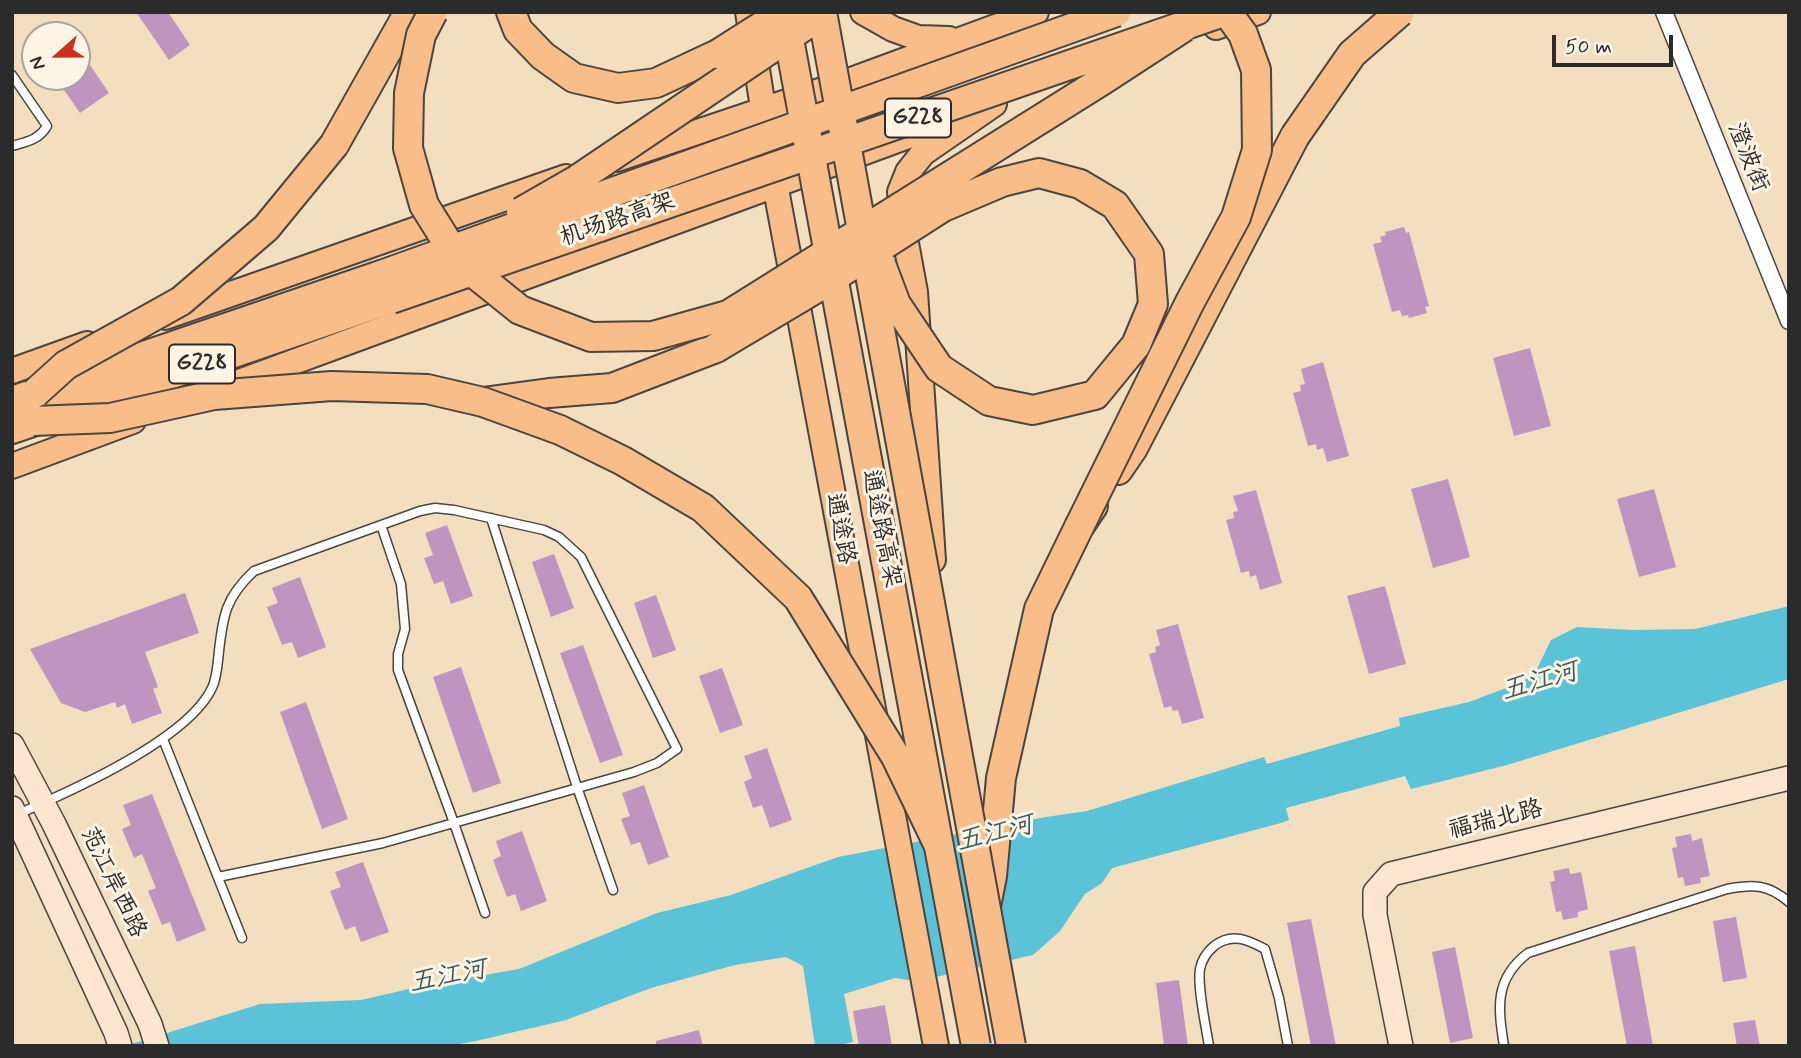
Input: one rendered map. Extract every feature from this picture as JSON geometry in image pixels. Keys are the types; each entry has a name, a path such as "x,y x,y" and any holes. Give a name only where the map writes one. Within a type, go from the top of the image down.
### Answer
{"highway":[{"path":"23,397 66,365 181,301 266,228 334,145 409,12"},
{"path":"433,12 421,35 409,93 408,148 424,205 459,261 520,310 591,337 653,336 728,315 1184,27"},
{"path":"511,12 518,30 543,56 574,78 618,88 656,83 718,54 784,12"},
{"name":"通途路高架","path":"784,12 976,1046"},
{"path":"486,238 523,210 575,181 824,12"},
{"name":"通途路高架","path":"824,12 854,189 988,901 1012,1046"},
{"name":"机场路高架","path":"23,397 486,238 1115,12"},
{"path":"988,901 1001,778 1039,610 1190,302 1236,217 1257,150 1256,70 1243,34 1225,12"},
{"name":"机场路高架","path":"22,425 1225,12"},
{"path":"1079,527 1133,448 1295,136 1352,54 1399,12"},
{"path":"483,402 612,388 716,348 815,289 850,267 862,259 873,252 885,244 932,215 943,207 1002,182 1039,173 1080,184 1115,205 1149,254 1153,304 1136,345 1095,395 1033,410 989,401 939,368 896,304 887,278 877,253 873,240 854,189"},
{"path":"22,425 110,418 214,395 332,386 427,389 483,402 560,430 623,460 703,508 798,597 895,757 939,846"}],"main road":[{"name":"通途路","path":"748,12 775,184 936,1046"},
{"path":"835,12 988,901"},
{"path":"863,12 893,29 918,38 960,39"},
{"path":"12,371 764,108 846,82 1036,12"},
{"path":"12,466 994,104 1258,12"},
{"path":"934,581 915,292 900,192 908,172 923,153 994,104"}],"street":[{"name":"澄波街","path":"1664,12 1789,321"},
{"name":"范江岸西路","path":"12,745 150,1024 157,1046"},
{"name":"福瑞北路","path":"1401,1046 1375,915 1375,892 1391,874 1789,778"},
{"path":"14,813 118,1039"}],"lane":[{"path":"12,75 47,126 43,134 31,141 12,146"},
{"path":"14,813 43,803 103,774 163,739 191,716 207,697 214,682 225,613 232,596 254,571 435,508 544,530 559,537 581,558 677,749 657,763 634,772 383,843 218,877"},
{"path":"491,518 577,787 613,890"},
{"path":"381,525 401,584 405,629 398,654 398,670 485,914"},
{"path":"163,739 242,938"},
{"path":"1504,1046 1500,1021 1501,991 1516,962 1528,953 1727,889 1748,885 1765,887 1789,902"},
{"path":"1209,1046 1200,970 1206,954 1217,943 1233,937 1265,949 1279,998 1288,1046"}],"water":[{"name":"五江河","path":"1789,606 1789,679 1507,765 1411,789 1405,776 1286,808 1289,820 1281,823 1112,868 1102,883 1085,894 1060,931 1033,955 936,977 908,980 895,978 844,994 853,1042 815,1046 803,966 786,957 735,965 651,988 566,1020 449,1046 125,1046 260,1004 361,1000 519,969 657,913 731,895 838,857 1087,811 1264,757 1267,764 1400,726 1399,718 1469,702 1522,682 1535,673 1551,640 1577,627 1695,629"}],"building":[{"path":"136,12 168,12 190,45 169,60"},
{"path":"91,67 109,93 80,113 65,91 91,91"},
{"path":"1404,227 1406,233 1409,232 1429,306 1425,307 1427,313 1409,318 1408,315 1402,316 1400,310 1392,312 1373,244 1382,242 1380,237 1386,235 1385,232"},
{"path":"1530,348 1551,426 1514,436 1493,358"},
{"path":"1323,362 1349,456 1327,462 1323,448 1317,450 1316,444 1308,446 1293,393 1301,391 1300,385 1305,384 1301,369"},
{"path":"1448,479 1470,557 1433,568 1411,489"},
{"path":"1654,489 1676,567 1639,577 1617,499"},
{"path":"1256,490 1282,583 1260,590 1256,575 1250,577 1249,571 1241,573 1226,520 1234,518 1233,512 1238,511 1233,496"},
{"path":"447,525 473,596 451,604 443,581 434,584 424,558 433,555 425,533"},
{"path":"554,554 574,608 551,617 532,562"},
{"path":"300,577 326,647 298,658 292,642 282,645 267,607 278,603 272,588"},
{"path":"1385,586 1406,664 1369,674 1347,596"},
{"path":"185,593 199,633 145,652 158,687 153,689 162,713 132,724 125,704 117,708 115,702 85,712 61,703 30,649"},
{"path":"656,595 676,650 653,658 634,603"},
{"path":"1178,624 1204,718 1182,724 1178,710 1173,711 1171,706 1164,708 1149,654 1156,652 1155,647 1160,645 1156,630"},
{"path":"583,645 623,755 600,763 560,653"},
{"path":"461,667 501,783 473,793 433,677"},
{"path":"722,668 743,725 720,733 699,676"},
{"path":"306,702 348,819 322,829 280,712"},
{"path":"767,748 792,820 770,828 762,805 753,808 744,782 752,778 744,756"},
{"path":"644,785 669,857 648,865 640,842 631,845 621,819 630,816 622,793"},
{"path":"152,794 206,930 177,942 170,922 162,925 148,891 156,888 142,854 134,858 122,829 131,825 123,805"},
{"path":"522,831 547,901 521,911 515,894 507,897 493,860 501,856 496,841"},
{"path":"1691,834 1692,841 1702,838 1710,876 1700,878 1701,883 1685,886 1683,877 1678,878 1672,848 1677,847 1675,837"},
{"path":"363,862 389,932 361,942 355,926 345,930 330,891 341,887 335,872"},
{"path":"1569,868 1570,874 1581,872 1588,909 1578,912 1578,917 1563,920 1561,911 1556,912 1550,882 1555,881 1553,871"},
{"path":"1736,917 1747,978 1723,982 1713,921"},
{"path":"1311,919 1336,1046 1311,1046 1287,923"},
{"path":"1635,946 1653,1046 1627,1046 1609,951"},
{"path":"1455,947 1473,1038 1450,1043 1432,952"},
{"path":"1179,980 1188,1046 1164,1046 1156,983"},
{"path":"885,1005 892,1046 859,1046 853,1011"},
{"path":"1755,1020 1760,1046 1737,1046 1733,1023"},
{"path":"699,1030 703,1046 656,1046 656,1041"}]}
